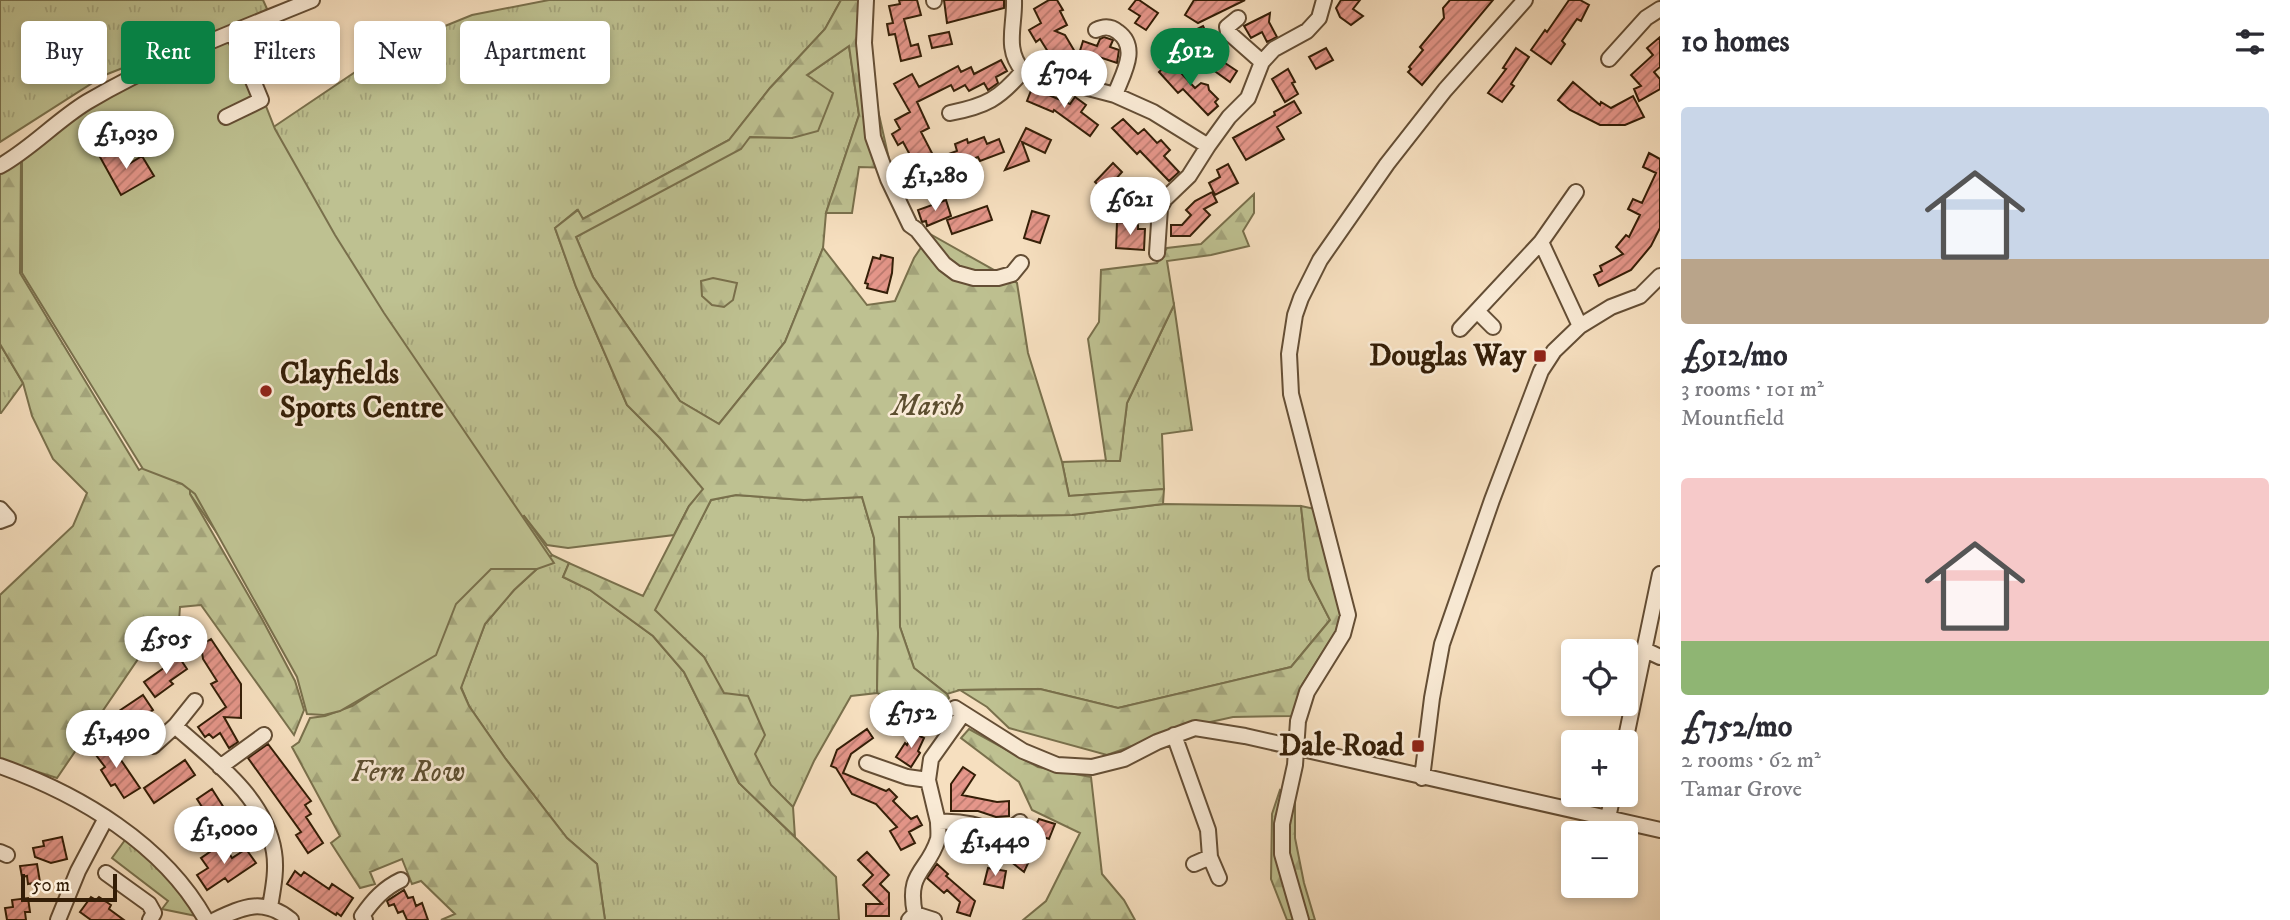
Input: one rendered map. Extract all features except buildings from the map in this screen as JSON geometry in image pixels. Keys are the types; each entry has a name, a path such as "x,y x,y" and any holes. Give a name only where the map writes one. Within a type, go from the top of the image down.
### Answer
{"street":[{"path":"260,21 312,0"},
{"path":"866,0 864,43 873,136 888,179 910,225 944,264 956,273 974,278 998,278 1012,274 1021,263"},
{"path":"1014,0 1012,53 1023,71 1115,95 1153,112 1208,146"},
{"path":"1157,253 1160,208 1165,200 1189,176 1229,117 1248,98 1262,62 1274,49 1307,31 1319,18 1324,0"},
{"path":"1301,920 1282,854 1282,824 1295,765 1298,721 1307,692 1343,634 1348,615 1291,394 1291,333 1301,298 1320,260 1387,164 1445,90 1525,0"},
{"path":"1609,59 1646,18 1660,9"},
{"path":"1238,18 1227,27 1228,33 1262,62"},
{"path":"1096,30 1103,27 1115,29 1129,45 1127,62 1115,95"},
{"path":"0,166 23,153 84,104 163,61 229,34"},
{"path":"950,113 973,109 992,101 1023,71"},
{"path":"226,117 261,100 254,84"},
{"path":"1460,329 1541,242 1559,201 1576,192"},
{"path":"1541,242 1580,326"},
{"path":"1422,778 1438,659 1471,558 1541,371 1555,351 1580,326 1611,307 1640,296 1660,276"},
{"path":"1477,311 1493,327"},
{"path":"0,509 8,517 0,521"},
{"path":"1627,730 1660,574"},
{"path":"1643,649 1660,657"},
{"path":"153,746 175,726 195,701"},
{"path":"934,920 912,917 912,898 916,875 938,838 938,822 928,780 931,759 959,711 1023,751 1057,765 1092,767 1124,759 1195,728 1245,736 1660,830"},
{"path":"175,726 246,793 268,830 275,855 270,907"},
{"path":"220,767 264,735"},
{"path":"1174,735 1208,830 1210,857 1219,878"},
{"path":"867,764 907,777 928,780"},
{"path":"0,767 31,777 63,792 106,818 165,864 206,920"},
{"path":"1608,818 1610,807"},
{"path":"58,920 78,871 106,818"},
{"path":"938,822 975,824 1003,835"},
{"path":"1003,835 1020,822"},
{"path":"1003,835 1004,852"},
{"path":"1194,864 1210,857"},
{"path":"106,873 149,904 154,913 150,920"},
{"path":"363,918 379,895 401,880"},
{"path":"215,920 250,907 270,907 291,920"}],"green space":[{"path":"0,0 263,0 268,11 243,21 229,21 229,26 215,32 215,21 121,21 121,69 107,74 107,21 21,21 21,84 91,84 0,142"},
{"path":"549,0 841,0 825,29 770,88 729,140 583,219 577,210 555,228 576,287 627,405 704,489 689,506 674,535 568,548 547,545 524,516 308,697 248,578 190,494 190,472 272,128 354,73 354,84 446,84 446,26 472,15"},
{"name":"Marsh","path":"841,0 862,0 871,79 891,168 859,167 852,213 826,213 859,115 849,46 807,75 833,93 818,131 792,138 750,137 741,149 576,237 593,277 680,401 719,424 785,342 823,248 867,305 895,301 914,258 930,234 1017,283 1028,353 1062,462 1069,496 1164,489 1163,504 1072,515 899,517 900,627 914,668 949,698 935,721 877,693 878,633 874,538 862,497 804,500 736,495 711,500 655,610 704,657 724,693 748,696 765,735 755,754 771,785 793,807 795,837 739,783 684,672 653,636 590,590 563,577 569,563 643,596 689,506 703,489 660,438 627,405 576,287 555,228 578,210 583,219 729,140 770,88 825,29"},
{"name":"Clayfields Sports Centre","path":"229,39 229,84 257,84 275,129 335,235 384,313 554,563 537,569 491,569 456,604 436,655 340,711 324,715 307,714 297,677 195,494 182,484 143,469 22,273 22,157 87,107 130,84 215,84 215,45"},
{"path":"849,46 859,115 826,213 823,248 785,342 719,424 680,401 593,277 576,237 750,137 792,138 806,76"},
{"path":"21,160 20,273 139,470 243,412 190,472 190,494 295,681 304,710 294,735 201,605 180,607 178,636 149,643 57,778 0,760 0,595 73,526 87,493 53,459 32,416 23,383 0,344 0,173"},
{"path":"1254,194 1254,213 1243,231 1249,246 1167,261 1174,305 1127,403 1120,461 1106,461 1088,339 1099,322 1101,270 1157,263 1167,248 1201,244"},
{"path":"713,278 737,283 733,300 724,307 712,305 702,296 701,281"},
{"path":"1174,305 1192,430 1162,434 1164,489 1069,496 1062,462 1120,460 1127,403"},
{"path":"0,344 23,383 1,413 0,413"},
{"path":"736,495 803,500 862,497 874,538 878,633 877,693 851,696 814,761 793,807 771,786 704,657 654,610 711,500"},
{"path":"1163,504 1301,506 1309,579 1330,620 1291,667 1118,708 1040,689 960,690 947,694 914,668 900,627 898,517 1072,515"},
{"path":"1301,506 1315,509 1343,620 1302,685 1292,716 1233,717 1183,728 1107,755 1009,728 987,707 960,690 1040,689 1118,708 1291,667 1330,620 1309,579"},
{"name":"Fern Row","path":"524,516 552,555 514,590 485,624 461,688 469,706 505,758 567,838 597,864 605,920 441,920 455,914 421,881 412,884 402,859 370,872 375,884 360,888 331,843 340,836 292,747 299,742 310,718 325,716 352,706 414,665 445,608 508,526"},
{"path":"552,555 569,563 563,577 590,590 653,636 684,672 739,783 836,877 839,920 605,920 597,864 567,838 505,758 469,706 461,687 485,624 514,590"},
{"path":"969,729 1038,767 1091,777 1102,874 1124,900 1135,920 1023,920 1046,901 1080,833 1032,810 1019,782 961,738"},
{"path":"1280,790 1295,797 1295,838 1315,920 1287,920 1271,879 1272,814"},
{"path":"125,840 164,874 196,916 162,909 168,901 112,858"}],"place":[{"name":"Douglas Way","path":"1540,356"},
{"name":"Clayfields Sports Centre","path":"266,391"},
{"name":"Dale Road","path":"1418,746"}]}
